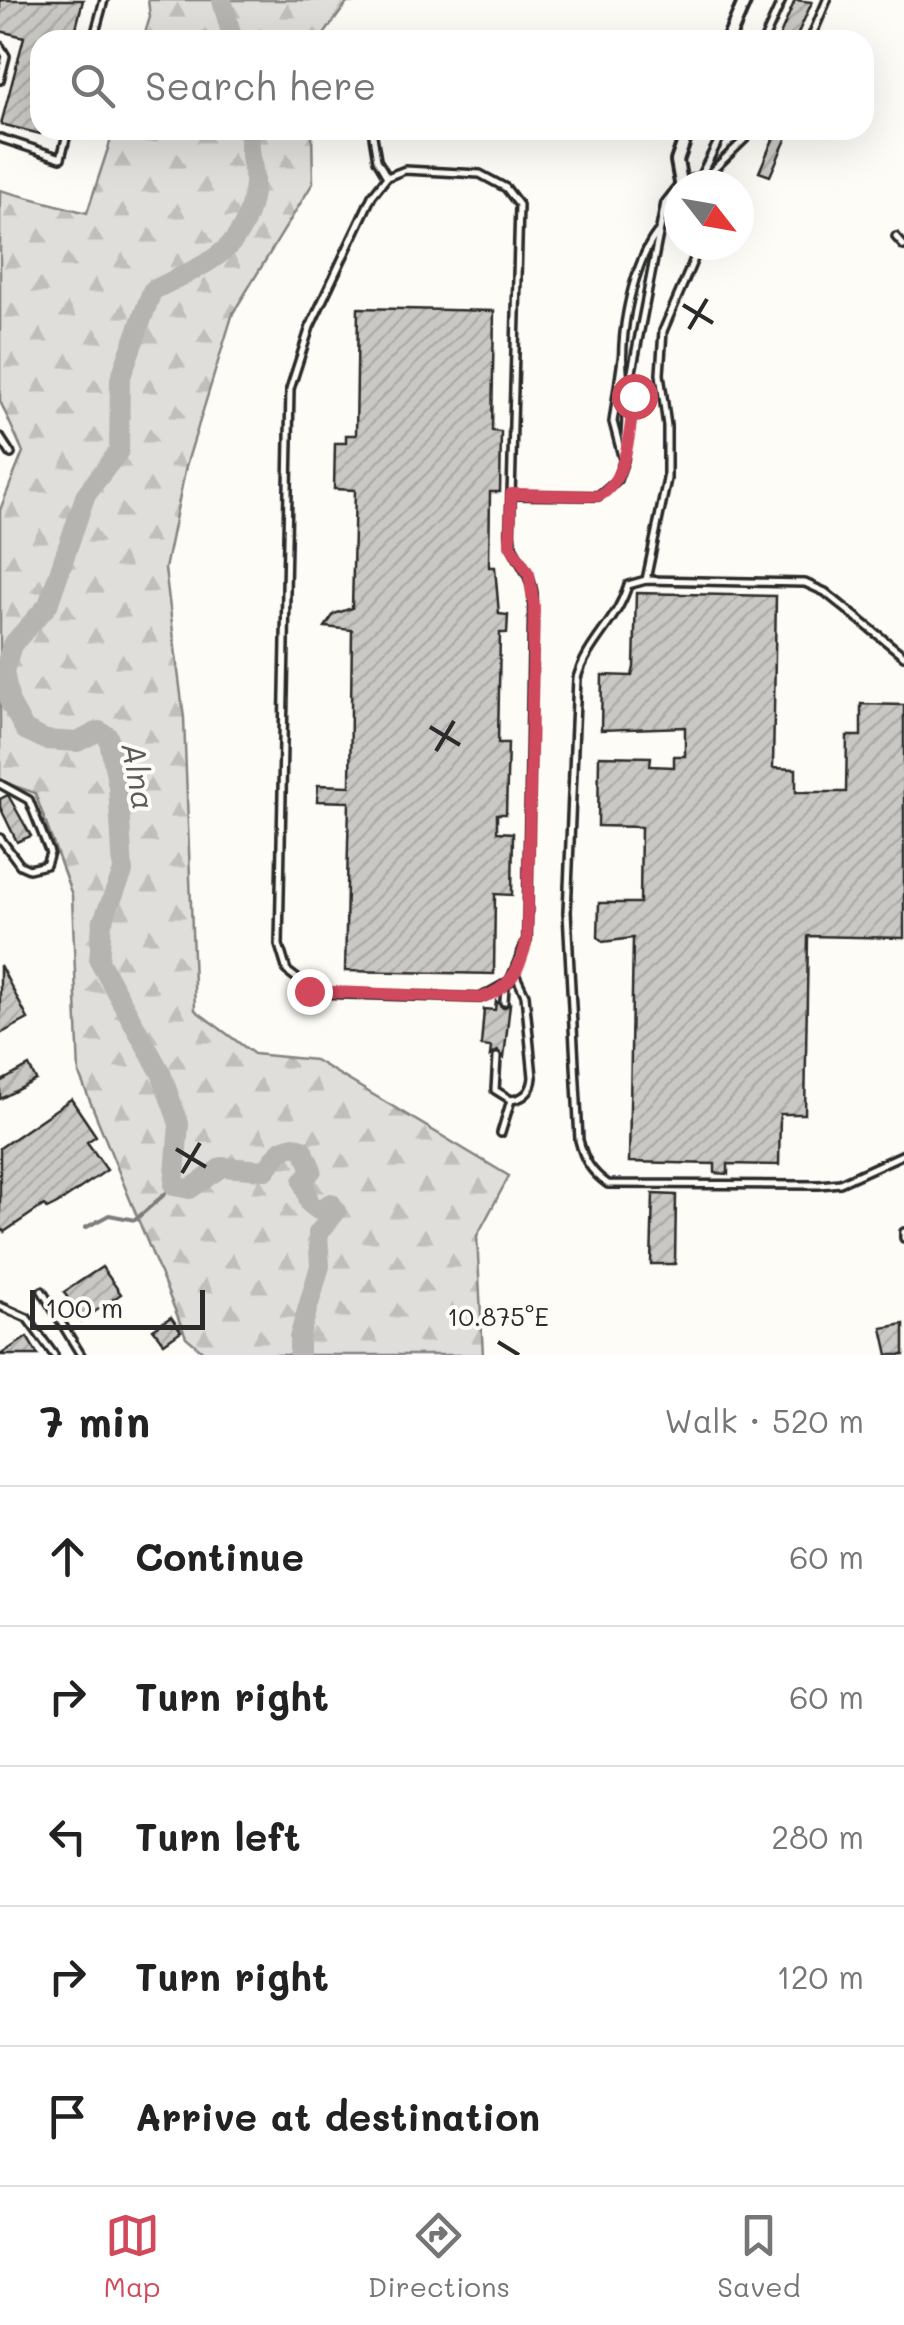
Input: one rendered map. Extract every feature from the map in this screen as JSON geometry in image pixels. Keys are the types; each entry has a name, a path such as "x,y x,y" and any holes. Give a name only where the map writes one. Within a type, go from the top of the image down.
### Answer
{"street":[{"path":"732,30 745,0"},
{"path":"678,170 684,140"}],"lane":[{"path":"96,30 104,0"},
{"path":"768,30 782,0"},
{"path":"814,30 827,0"},
{"path":"0,46 6,56 0,80"},
{"path":"0,138 61,158 66,140"},
{"path":"374,140 377,160 387,177"},
{"path":"704,170 719,140"},
{"path":"710,170 743,140"},
{"path":"405,170 480,174 506,188 518,205 515,495 510,545 529,574 534,606 527,939 515,974 504,987 480,998 316,993 287,971 279,945 292,376 372,196 387,177 405,170"},
{"path":"628,397 664,208"},
{"path":"624,460 613,422 616,372 640,254 659,230"},
{"path":"896,238 904,246"},
{"path":"646,580 667,479 667,426 660,374 662,330 693,260"},
{"path":"515,495 598,496 614,485 624,460 627,430 628,397 622,356"},
{"path":"627,430 632,417 633,380"},
{"path":"0,437 11,454"},
{"path":"904,656 826,592 805,583 646,580 628,585 622,608 584,656 577,678 568,985 584,1159 608,1184 819,1185 840,1182 904,1154"},
{"path":"0,784 29,800 50,852 46,864 30,869 20,865 0,838"},
{"path":"497,1057 496,1090 511,1100 525,1096 533,1077 525,995 515,974"},
{"path":"504,987 504,1002"},
{"path":"501,1133 511,1100"},
{"path":"42,1292 80,1355"},
{"path":"0,1306 27,1318 54,1355"}],"green space":[{"path":"148,0 377,0 347,3 327,30 146,30 150,17"},
{"path":"111,140 312,140 313,183 233,313 186,466 165,569 184,718 195,1010 254,1054 315,1060 509,1176 477,1236 483,1355 207,1355 186,1337 79,1074 72,895 35,793 0,781 0,510 23,452 0,401 0,190 87,213"}],"building":[{"path":"0,0 83,0 76,30 30,30 30,131 1,124 24,37 0,31"},
{"path":"795,0 812,2 799,30 782,30"},
{"path":"773,140 786,140 770,176 759,172"},
{"path":"358,308 494,311 492,431 501,432 500,492 490,492 489,567 495,567 499,614 508,615 507,633 500,633 498,743 508,743 506,814 497,814 497,832 513,833 512,895 495,894 494,974 345,971 349,802 317,801 318,785 350,786 352,630 325,627 334,614 352,608 355,490 334,489 335,443 346,443 346,435 356,435"},
{"path":"636,593 776,596 773,768 796,769 796,792 846,792 847,736 861,736 861,704 904,705 904,938 808,936 805,1114 780,1114 779,1165 728,1164 728,1174 715,1173 715,1164 629,1162 633,938 603,942 598,937 599,903 640,903 641,827 598,826 599,756 651,757 650,766 674,767 674,756 685,756 685,727 601,730 602,675 632,676"},
{"path":"8,795 31,836 17,842 0,807 0,799"},
{"path":"0,965 28,1019 0,1034"},
{"path":"496,1001 503,1008 510,1004 504,1058 498,1051 490,1056 491,1047 481,1046 484,1009 495,1010"},
{"path":"29,1066 36,1080 0,1099 0,1082"},
{"path":"71,1099 96,1136 87,1142 107,1170 57,1204 47,1209 44,1205 4,1232 0,1226 0,1148"},
{"path":"653,1194 676,1195 675,1264 651,1264"},
{"path":"102,1267 121,1294 81,1321 64,1292"},
{"path":"171,1317 181,1331 164,1343 153,1329"},
{"path":"904,1324 904,1355 888,1355 882,1328"},
{"path":"27,1337 38,1355 0,1355"}],"waterway":[{"name":"Alna","path":"222,0 230,30"},
{"name":"Alna","path":"250,140 254,184 243,226 221,253 152,291 120,379 119,451 86,494 48,605 12,645 4,671 10,703 25,730 46,740 77,742 99,731 108,736 118,786 123,872 102,923 99,961 161,1073 179,1124 174,1186 190,1189 222,1167 266,1170 281,1150 293,1146 303,1149 312,1170 303,1181 310,1204 318,1210 331,1203 336,1212 318,1233 320,1266 299,1338 299,1355"},
{"path":"85,1228 109,1215 135,1220 174,1186"}],"route":[{"path":"309,991 480,998 504,987 515,974 527,939 534,593 529,574 510,545 511,494 598,496 609,490 622,470 634,396"}]}
